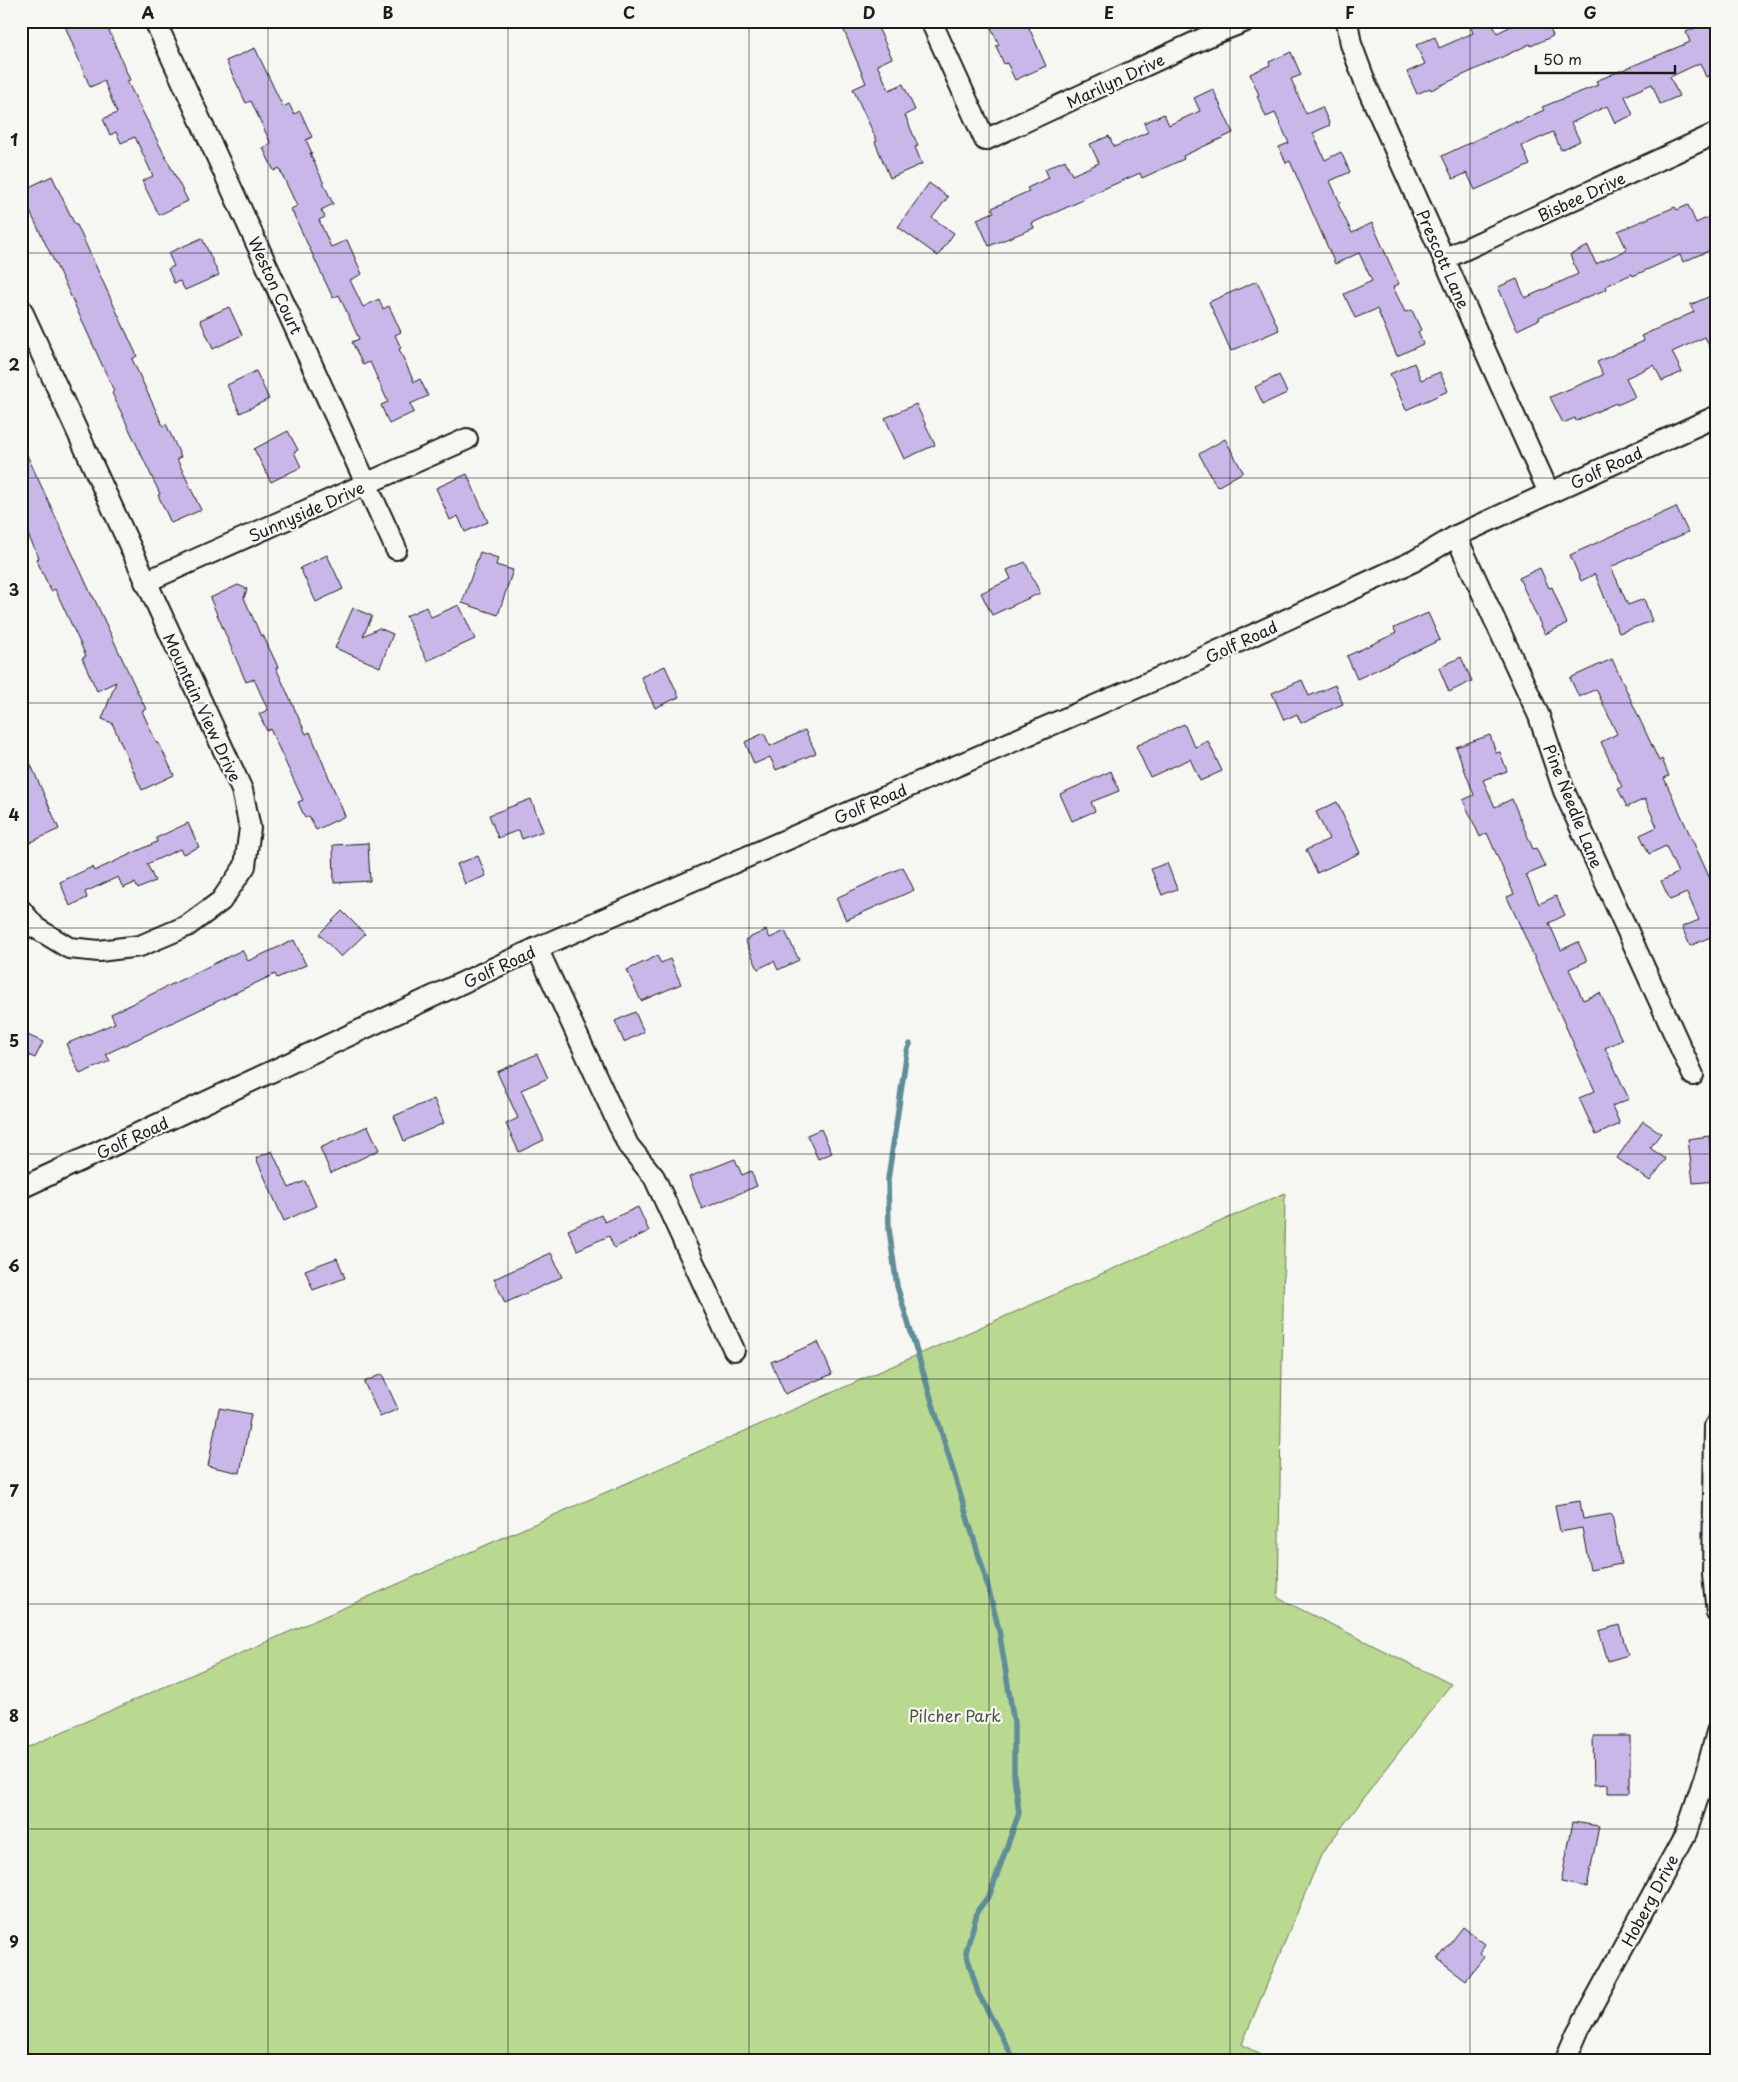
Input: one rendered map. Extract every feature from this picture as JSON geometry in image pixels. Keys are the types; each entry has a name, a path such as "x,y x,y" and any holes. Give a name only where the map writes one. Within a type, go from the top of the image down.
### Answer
{"street":[{"name":"Weston Court","path":"155,21 396,549"},
{"name":"Marilyn Drive","path":"931,21 985,140 1210,28 1246,21"},
{"name":"Prescott Lane","path":"1347,21 1351,44 1367,87 1549,493"},
{"name":"Bisbee Drive","path":"1444,259 1717,132"},
{"name":"Mountain View Drive","path":"21,309 242,790 250,828 245,866 221,901 186,926 140,946 99,951 69,948 36,928 21,910"},
{"name":"Golf Road","path":"21,1188 537,948 1168,674 1414,561 1456,536 1717,416"},
{"name":"Sunnyside Drive","path":"145,582 467,439"},
{"name":"Pine Needle Lane","path":"1456,536 1539,716 1564,791 1692,1075"},
{"path":"537,948 628,1145 654,1177 734,1350"},
{"path":"1717,1423 1715,1426 1714,1575 1717,1614"},
{"name":"Hoberg Drive","path":"1565,2061 1577,2033 1686,1833 1706,1773 1717,1732"}],"green space":[{"name":"Pilcher Park","path":"1285,1193 1278,1598 1451,1684 1322,1853 1242,2044 1270,2061 21,2061 21,1750"}],"building":[{"path":"63,21 105,21 130,80 127,81 188,201 159,215 142,181 153,176 135,137 121,143 116,132 110,135 103,119 117,113 104,81 90,87"},
{"path":"840,21 875,21 892,58 877,65 889,90 903,84 915,110 905,115 918,146 915,147 922,164 890,178 875,142 877,141 853,89 866,83"},
{"path":"988,21 1026,21 1046,66 1015,80 1007,63 1004,64 996,46 999,45"},
{"path":"1468,21 1491,21 1497,33 1522,21 1547,21 1553,36 1531,46 1530,44 1431,90 1430,88 1417,94 1407,72 1425,64 1416,45 1435,37 1439,48 1473,33"},
{"path":"1711,21 1717,35 1717,72 1706,77 1700,63 1670,77 1679,96 1660,104 1652,84 1625,96 1633,115 1615,123 1607,106 1571,123 1580,141 1561,150 1553,132 1522,146 1530,165 1475,190 1467,173 1453,179 1442,156 1544,110 1542,107 1598,85 1596,81 1690,42 1686,32"},
{"path":"255,48 283,107 289,104 294,114 300,111 312,137 306,140 312,153 310,153 333,204 321,210 325,217 319,220 331,247 347,240 362,274 350,280 363,307 379,299 383,309 389,306 401,332 395,335 401,348 399,349 414,382 420,379 428,396 410,404 414,412 389,424 381,405 388,402 370,362 363,365 352,342 359,339 339,295 333,298 291,209 297,206 279,168 274,171 263,148 271,144 251,101 246,103 226,61"},
{"path":"1291,52 1301,75 1291,79 1306,114 1322,107 1330,125 1313,133 1325,160 1341,152 1350,172 1330,181 1340,203 1338,204 1352,233 1372,223 1399,284 1393,287 1405,312 1412,310 1421,330 1418,332 1423,344 1397,356 1377,309 1355,318 1344,294 1372,281 1359,253 1335,264 1290,161 1286,163 1279,147 1289,143 1275,113 1266,117 1257,96 1259,95 1250,74 1270,65 1269,62"},
{"path":"1213,89 1233,133 1183,156 1184,159 1142,178 1140,173 1083,198 1083,200 1032,223 1034,228 989,246 977,219 994,212 992,208 1029,191 1027,188 1049,178 1045,169 1065,160 1072,175 1099,163 1090,144 1109,136 1114,147 1148,132 1144,123 1164,114 1169,125 1200,111 1194,98"},
{"path":"52,176 75,225 77,225 137,356 132,359 163,426 166,424 181,457 177,459 201,510 171,523 158,495 160,494 112,393 114,391 21,193 21,191"},
{"path":"929,183 948,197 932,218 954,233 938,256 898,227"},
{"path":"1688,205 1696,223 1717,213 1717,247 1683,262 1680,255 1633,276 1632,274 1606,286 1607,289 1539,317 1540,319 1517,330 1498,287 1517,279 1525,298 1578,274 1570,255 1588,246 1596,264 1627,250 1618,231 1675,207 1677,210"},
{"path":"202,238 219,275 185,290 180,281 174,283 168,269 174,266 168,253"},
{"path":"1257,281 1279,330 1231,351 1209,302"},
{"path":"1717,293 1717,363 1705,337 1672,352 1682,372 1662,381 1654,365 1626,378 1635,397 1617,405 1616,403 1576,421 1575,418 1563,423 1550,397 1603,375 1597,362 1644,341 1641,336 1694,312 1690,305"},
{"path":"229,307 242,335 213,349 200,320"},
{"path":"1414,363 1421,380 1440,372 1448,391 1406,410 1390,374"},
{"path":"256,371 269,399 240,413 227,385"},
{"path":"1279,375 1287,393 1263,404 1255,387"},
{"path":"916,404 935,445 904,459 885,418"},
{"path":"288,431 298,450 294,452 301,467 271,482 254,449"},
{"path":"1225,439 1243,472 1217,487 1199,454"},
{"path":"21,442 146,709 142,711 157,744 159,743 174,775 142,790 112,723 102,719 116,682 97,691 82,658 86,656 55,589 51,591 36,559 39,558 21,520"},
{"path":"467,474 488,522 465,532 458,516 450,520 436,488"},
{"path":"1676,507 1688,532 1611,567 1628,605 1644,599 1652,621 1619,633 1595,574 1581,581 1570,555"},
{"path":"480,552 498,558 496,565 513,570 498,615 462,603"},
{"path":"327,555 343,589 316,602 300,568"},
{"path":"1025,562 1040,593 992,615 981,593 1011,579 1007,570"},
{"path":"1540,568 1549,588 1552,587 1567,624 1545,634 1519,578"},
{"path":"238,585 247,589 244,598 261,636 263,635 278,667 276,668 306,734 310,732 345,816 316,830 309,816 305,818 298,802 303,800 270,729 267,731 259,714 268,710 254,679 246,682 210,598"},
{"path":"459,605 475,639 427,661 406,616 426,607 431,617"},
{"path":"353,608 372,616 363,636 379,628 393,634 380,667 335,648"},
{"path":"1428,613 1440,640 1357,679 1347,656 1396,633 1394,628"},
{"path":"1461,657 1472,681 1449,692 1439,668"},
{"path":"1612,659 1659,761 1662,759 1669,776 1664,778 1717,894 1717,934 1690,946 1682,927 1699,920 1687,893 1670,900 1661,881 1678,873 1666,846 1649,854 1640,835 1657,827 1645,799 1627,807 1618,789 1622,787 1601,742 1617,734 1596,689 1579,697 1570,678"},
{"path":"665,666 679,697 655,708 641,677"},
{"path":"1302,680 1309,696 1335,685 1343,704 1301,723 1297,714 1284,720 1272,693"},
{"path":"1184,724 1195,747 1208,741 1222,771 1200,781 1190,759 1150,777 1136,746"},
{"path":"805,730 816,753 776,770 770,757 754,764 745,742 764,733 770,746"},
{"path":"1490,735 1496,753 1500,752 1507,771 1483,780 1495,807 1512,799 1533,849 1536,848 1545,867 1526,875 1539,904 1556,896 1565,915 1549,923 1561,950 1578,942 1587,961 1569,969 1583,1000 1600,993 1622,1040 1605,1048 1629,1099 1612,1106 1620,1124 1596,1135 1579,1098 1595,1091 1507,897 1514,894 1487,833 1480,837 1463,800 1474,795 1456,747"},
{"path":"21,742 59,829 27,844 21,832"},
{"path":"1111,771 1119,791 1091,802 1095,811 1072,821 1060,794"},
{"path":"531,799 543,831 522,839 519,830 498,838 489,815"},
{"path":"1337,802 1360,853 1317,873 1306,850 1329,839 1316,812"},
{"path":"188,823 199,847 183,854 180,849 147,864 155,881 138,889 135,883 123,888 118,877 85,892 87,898 70,906 60,882 92,867 94,871 157,842 156,838"},
{"path":"368,843 370,881 334,883 333,845"},
{"path":"478,856 486,876 465,884 457,864"},
{"path":"1167,863 1177,889 1162,895 1151,869"},
{"path":"903,867 914,890 846,920 836,898"},
{"path":"342,911 365,934 341,957 319,934"},
{"path":"766,930 770,938 785,931 799,960 778,970 774,961 758,969 745,940"},
{"path":"294,940 306,965 277,978 275,974 106,1054 110,1061 80,1074 66,1044 115,1023 111,1014 242,950 248,961"},
{"path":"657,956 661,963 670,959 681,984 641,1001 627,970"},
{"path":"635,1012 644,1032 624,1042 615,1021"},
{"path":"21,1032 43,1042 35,1058 21,1052"},
{"path":"537,1054 548,1078 521,1090 544,1140 519,1152 506,1124 518,1118 497,1072"},
{"path":"434,1099 444,1123 404,1141 394,1116"},
{"path":"1643,1121 1661,1133 1650,1148 1666,1159 1650,1181 1617,1158"},
{"path":"368,1126 379,1150 331,1173 320,1148"},
{"path":"821,1129 832,1153 818,1159 807,1135"},
{"path":"1709,1136 1711,1155 1717,1154 1717,1181 1693,1183 1688,1139"},
{"path":"272,1151 289,1188 305,1181 316,1206 284,1221 256,1158"},
{"path":"735,1159 742,1175 751,1171 757,1186 702,1209 689,1177"},
{"path":"638,1207 649,1231 614,1248 609,1236 577,1250 568,1230 601,1215 605,1222"},
{"path":"551,1253 562,1277 505,1303 494,1279"},
{"path":"337,1258 345,1278 313,1290 305,1270"},
{"path":"818,1342 832,1374 785,1394 771,1362"},
{"path":"382,1374 398,1409 380,1417 364,1382"},
{"path":"219,1408 251,1414 240,1473 208,1466"},
{"path":"1580,1501 1583,1519 1612,1514 1621,1564 1590,1570 1582,1528 1560,1532 1555,1505"},
{"path":"1619,1625 1628,1655 1608,1661 1599,1631"},
{"path":"1593,1736 1630,1736 1630,1793 1608,1793 1608,1784 1594,1785"},
{"path":"1573,1822 1599,1826 1587,1887 1561,1882"},
{"path":"1463,1927 1485,1944 1479,1953 1484,1957 1466,1980 1438,1959"}],"waterway":[{"path":"910,1044 907,1051 888,1179 889,1229 897,1286 985,1576 999,1630 1014,1723 1014,1775 1019,1813 990,1894 978,1910 966,1952 978,1993 1015,2061"}]}
